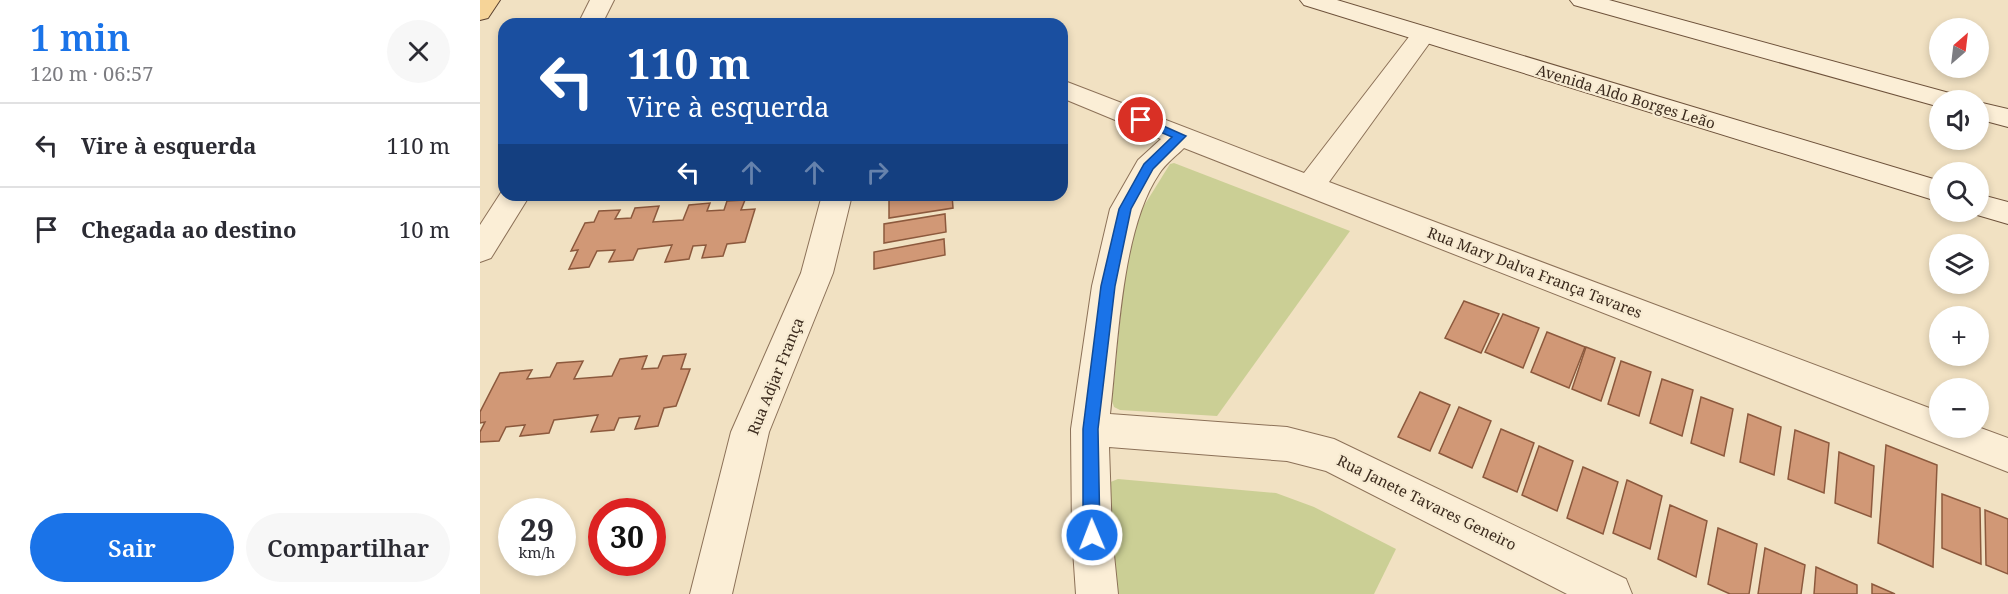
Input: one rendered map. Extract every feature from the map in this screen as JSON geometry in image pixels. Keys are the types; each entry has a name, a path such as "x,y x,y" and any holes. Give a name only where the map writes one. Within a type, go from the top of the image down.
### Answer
{"main road":[{"path":"480,13 488,0"}],"street":[{"path":"593,18 602,0"},
{"name":"Avenida Aldo Borges Leão","path":"1312,0 1929,189"},
{"path":"1582,0 1929,96"},
{"path":"1310,186 1424,34"},
{"name":"Rua Mary Dalva França Tavares","path":"1068,90 1180,136 2008,455"},
{"path":"1989,113 2008,118"},
{"path":"1097,594 1092,535 1090,429 1108,286 1125,209 1149,167 1180,136"},
{"path":"480,250 511,201"},
{"name":"Rua Adjar França","path":"711,594 750,432 818,273 836,201"},
{"path":"1989,207 2008,213"},
{"name":"Rua Janete Tavares Geneiro","path":"1090,429 1287,444 1334,456 1611,594"}],"green space":[{"path":"1174,163 1350,231 1217,416 1120,410 1114,407 1112,401 1129,235 1137,217 1170,164"},
{"path":"1118,479 1276,493 1314,507 1396,549 1374,594 1114,594 1108,483"}],"building":[{"path":"727,201 745,201 741,210 755,209 745,242 727,244 723,256 702,258 706,245 693,246 689,259 665,262 672,245 638,249 633,260 609,262 615,250 597,251 589,267 569,269 578,250 571,251 585,223 594,222 599,211 620,210 615,219 631,218 635,208 659,206 653,222 683,220 689,205 710,203 707,211 724,210"},
{"path":"889,201 952,201 953,208 889,218"},
{"path":"945,214 946,232 884,243 884,224"},
{"path":"944,239 945,255 874,269 874,252"},
{"path":"1464,301 1499,314 1481,353 1445,338"},
{"path":"1503,314 1539,328 1523,368 1485,352"},
{"path":"1547,332 1585,347 1569,388 1531,372"},
{"path":"1586,347 1615,358 1601,401 1572,389"},
{"path":"686,354 681,369 690,369 676,406 664,408 658,426 635,429 640,416 619,418 614,430 591,432 598,415 554,420 549,433 520,436 525,425 506,427 499,441 480,442 480,432 485,422 480,423 480,412 500,373 532,370 527,379 550,377 557,363 583,361 574,379 612,376 620,359 647,356 642,369 658,368 663,356"},
{"path":"1621,361 1651,372 1639,416 1608,404"},
{"path":"1662,379 1693,390 1682,436 1650,423"},
{"path":"1420,392 1450,405 1430,451 1398,437"},
{"path":"1701,397 1733,409 1724,456 1691,443"},
{"path":"1459,407 1491,421 1472,468 1439,453"},
{"path":"1748,414 1781,427 1774,475 1740,462"},
{"path":"1501,429 1534,443 1517,492 1483,477"},
{"path":"1795,430 1829,443 1824,493 1788,479"},
{"path":"1886,445 1937,465 1933,567 1878,543"},
{"path":"1539,446 1573,461 1557,511 1522,495"},
{"path":"1839,452 1874,466 1871,517 1835,503"},
{"path":"1583,467 1618,482 1603,534 1567,518"},
{"path":"1627,480 1662,496 1650,549 1613,533"},
{"path":"1942,494 1980,508 1981,564 1942,548"},
{"path":"1670,505 1707,521 1696,577 1658,559"},
{"path":"1985,510 2008,519 2008,574 1986,565"},
{"path":"1718,528 1757,544 1749,594 1730,594 1708,584"},
{"path":"1765,548 1805,565 1801,594 1758,594"},
{"path":"1816,567 1857,585 1857,594 1814,594"},
{"path":"1872,584 1895,594 1872,594"}],"route":[{"path":"1092,535 1090,429 1108,286 1125,209 1149,167 1180,136 1141,120"}]}
